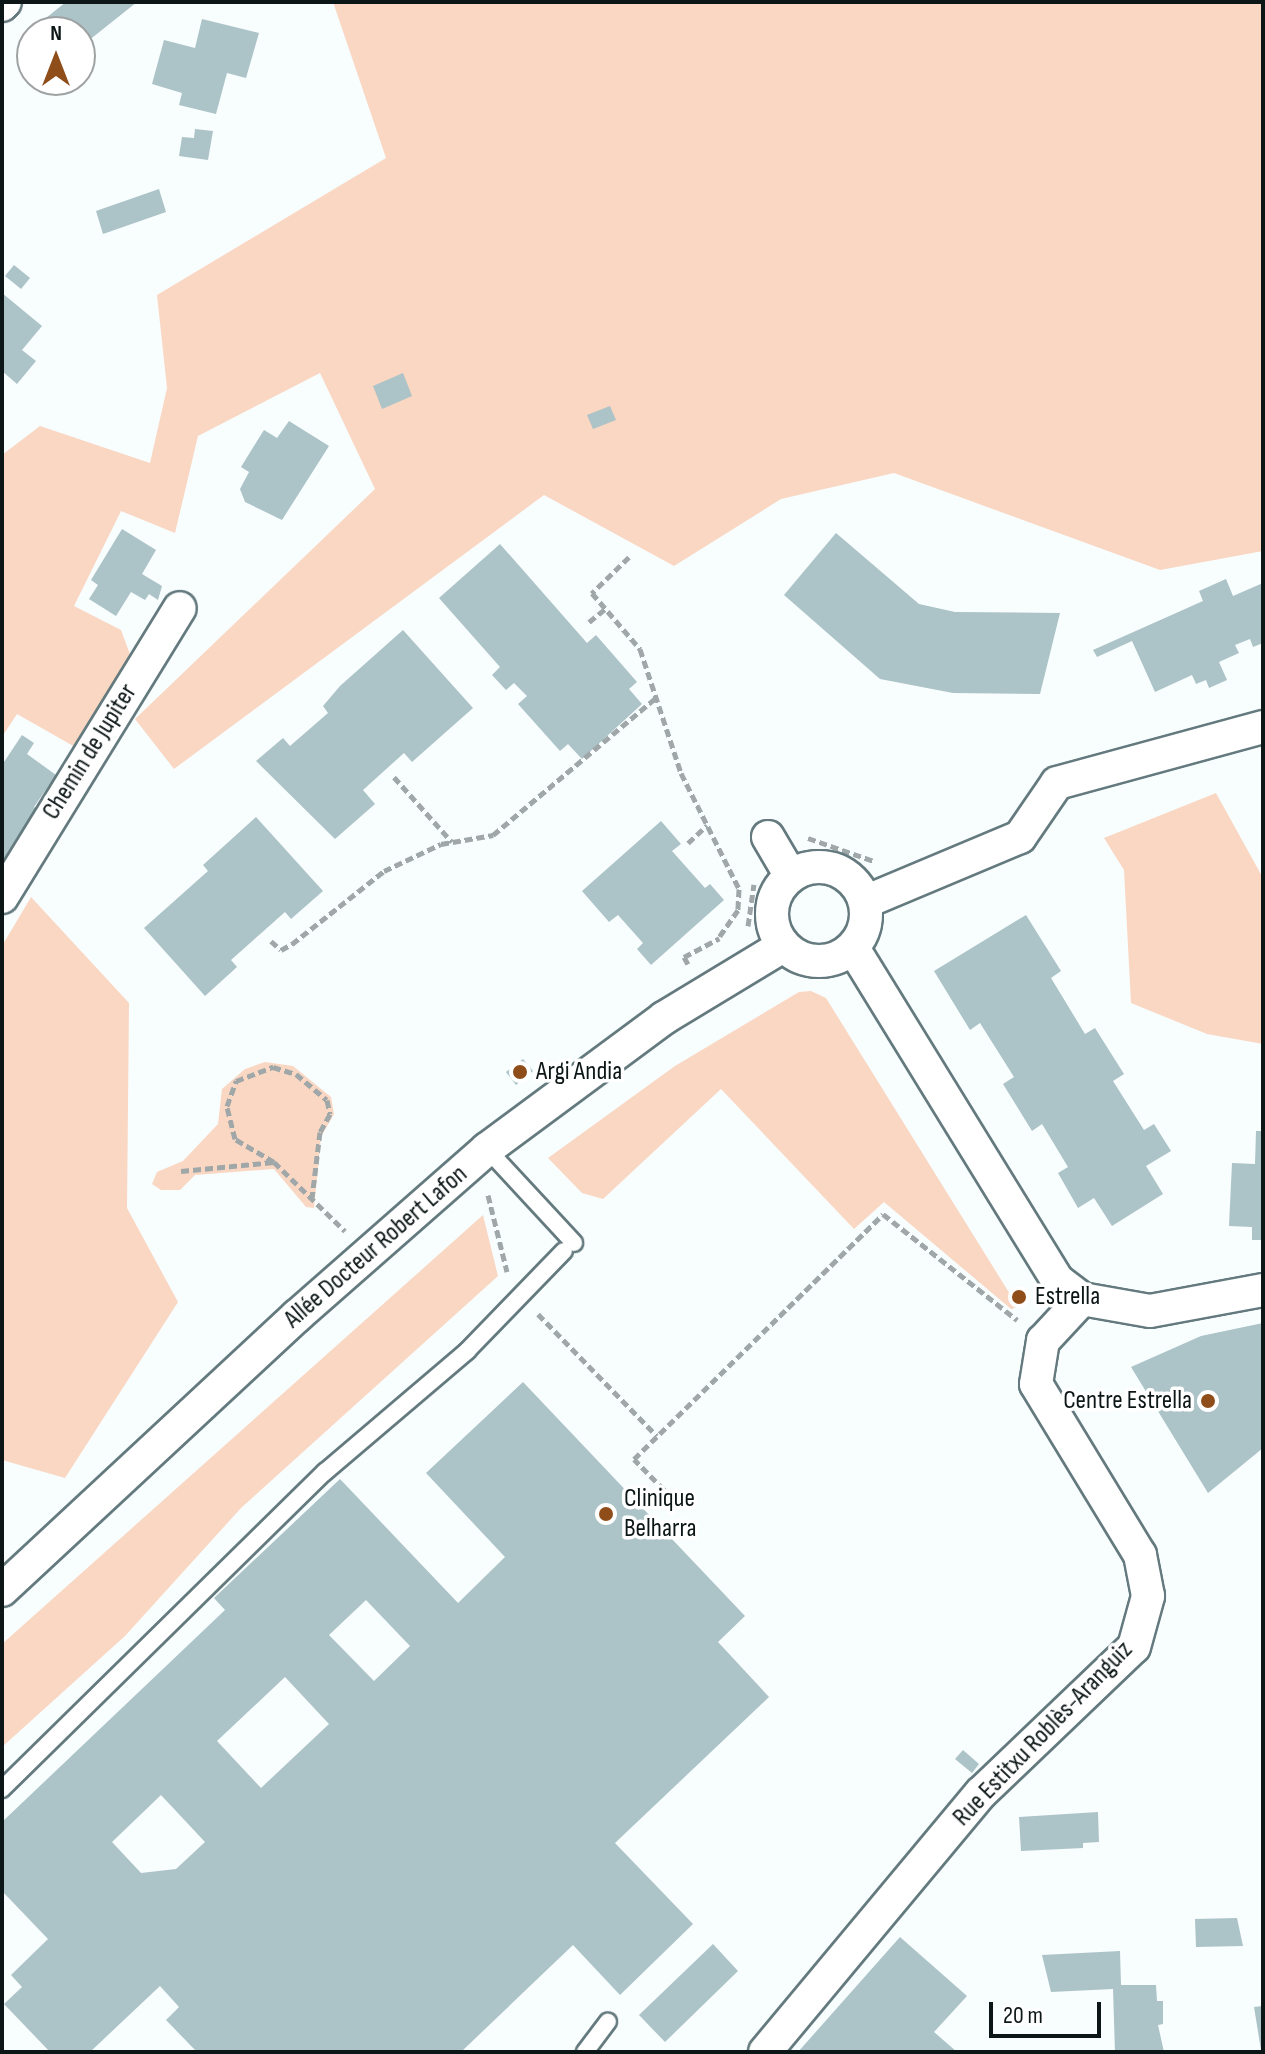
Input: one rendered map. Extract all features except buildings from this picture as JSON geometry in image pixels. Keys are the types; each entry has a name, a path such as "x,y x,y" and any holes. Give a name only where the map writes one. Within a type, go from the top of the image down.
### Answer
{"street":[{"name":"Chemin de Jupiter","path":"2,897 180,608"},
{"path":"865,902 1020,837 1057,783 1263,727"},
{"path":"768,837 791,876"},
{"path":"820,867 835,870 859,888 865,902 864,927 853,948 836,959 817,962 783,946 771,917 780,887 791,876 820,867"},
{"name":"Allée Docteur Robert Lafon","path":"2,1590 369,1253 487,1149 664,1018 783,946"},
{"path":"853,948 1041,1258 1082,1299 1150,1311 1263,1290"},
{"path":"1043,1341 1082,1299"},
{"name":"Rue Estitxu Roblès-Aranguiz","path":"765,2052 981,1793 1134,1647 1148,1596 1140,1555 1036,1384 1043,1341"}],"lane":[{"path":"2,1789 325,1472 467,1351 569,1247 487,1149"},
{"path":"585,2052 608,2022"}],"path":[{"path":"629,557 592,593 640,649 681,773 739,889 738,910 719,937"},
{"path":"589,622 606,608"},
{"path":"271,941 281,950 292,944 384,871 452,842 493,835 514,821 657,697"},
{"path":"394,777 452,842"},
{"path":"688,843 707,825"},
{"path":"312,1198 320,1132 330,1114 327,1100 296,1074 273,1067 236,1081 227,1106 235,1139 274,1162 369,1253"},
{"path":"181,1171 274,1162"},
{"path":"488,1195 510,1285 657,1436"},
{"path":"681,1507 634,1459 883,1214 1043,1341"}],"shaded area":[{"path":"333,2 1263,2 1263,551 1160,570 894,473 781,499 674,566 544,495 174,769 135,719 375,489 320,373 198,436 175,533 121,511 74,606 121,630 134,665 75,747 17,714 2,737 2,455 40,426 150,463 167,388 157,295 386,158"},
{"path":"1216,793 1263,878 1263,1044 1207,1034 1131,1003 1124,870 1104,838"},
{"path":"31,897 129,1003 127,1208 178,1302 65,1478 2,1460 2,946"},
{"path":"811,991 826,998 1018,1307 1011,1309 884,1202 854,1229 721,1089 603,1199 582,1193 548,1158 675,1066 799,992"},
{"path":"265,1062 293,1066 331,1097 334,1114 321,1137 314,1208 306,1207 274,1169 195,1175 180,1190 161,1190 152,1184 157,1172 183,1161 218,1124 222,1089 245,1069"},
{"path":"483,1215 498,1276 241,1508 125,1636 2,1747 2,1644"}],"place":[{"name":"Argi Andia","path":"520,1072"},
{"name":"Estrella","path":"1019,1297"},
{"name":"Centre Estrella","path":"1208,1401"},
{"name":"Clinique Belharra","path":"606,1514"}]}
